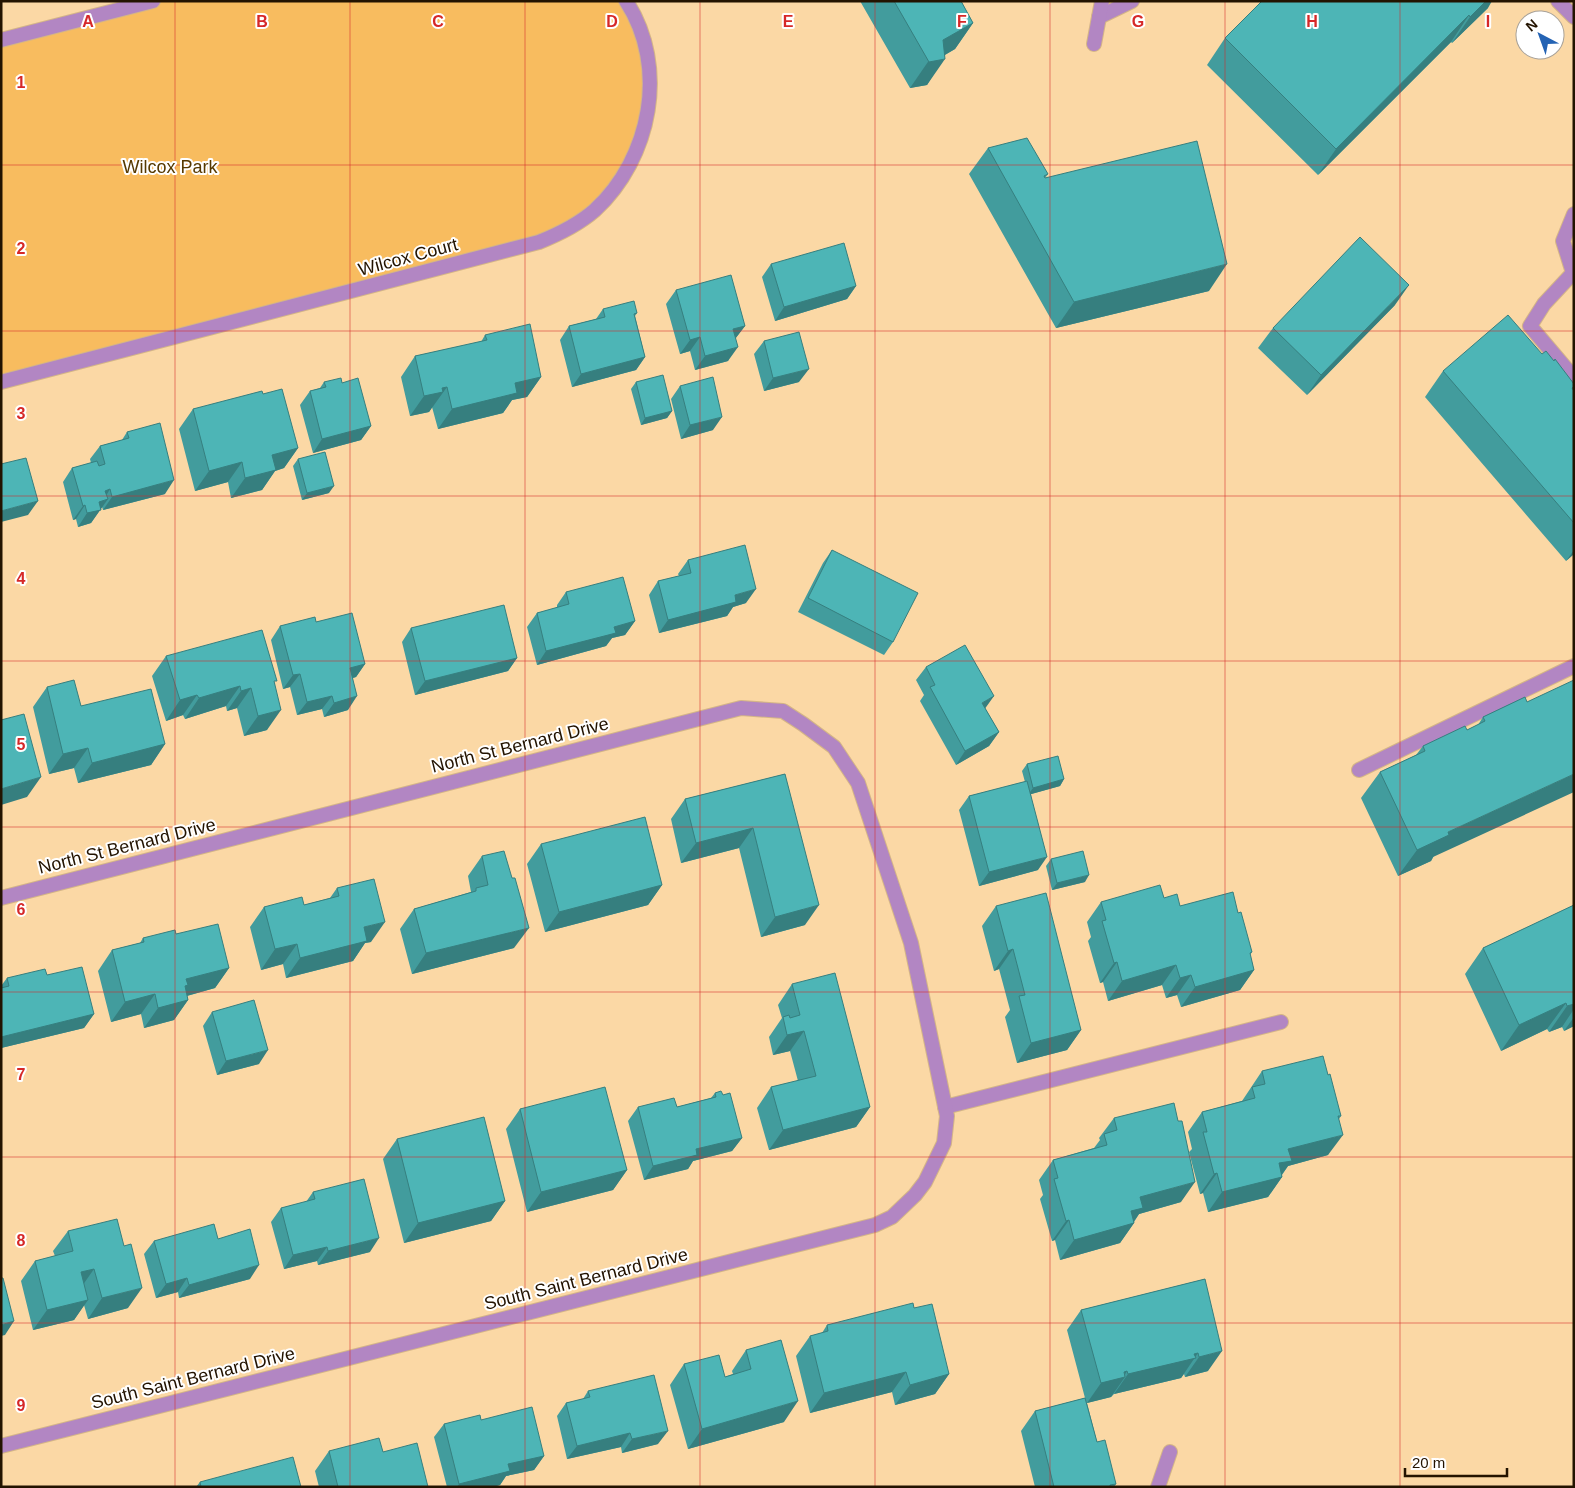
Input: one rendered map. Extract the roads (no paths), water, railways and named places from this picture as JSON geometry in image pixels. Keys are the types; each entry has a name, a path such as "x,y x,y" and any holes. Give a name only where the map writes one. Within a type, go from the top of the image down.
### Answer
{"street":[{"path":"1,40 154,1"},
{"name":"Wilcox Court","path":"1,382 539,242 566,230 595,210 624,176 642,139 650,99 650,69 645,42 626,1"},
{"path":"1094,44 1102,1"},
{"path":"1099,17 1132,1"},
{"path":"1558,1 1574,17"},
{"path":"1574,214 1563,242 1573,275 1544,304 1530,326 1574,378"},
{"path":"1359,770 1574,666"},
{"name":"North St Bernard Drive","path":"1,898 741,708 773,709 783,711 834,747 858,783 911,943"},
{"name":"South Saint Bernard Drive","path":"1,1446 875,1225 892,1216 916,1195 925,1182 944,1143 947,1116 911,943"},
{"path":"945,1107 1281,1022"},
{"path":"1158,1487 1170,1452"}],"park label":[{"name":"Wilcox Park","path":"170,167"}]}
